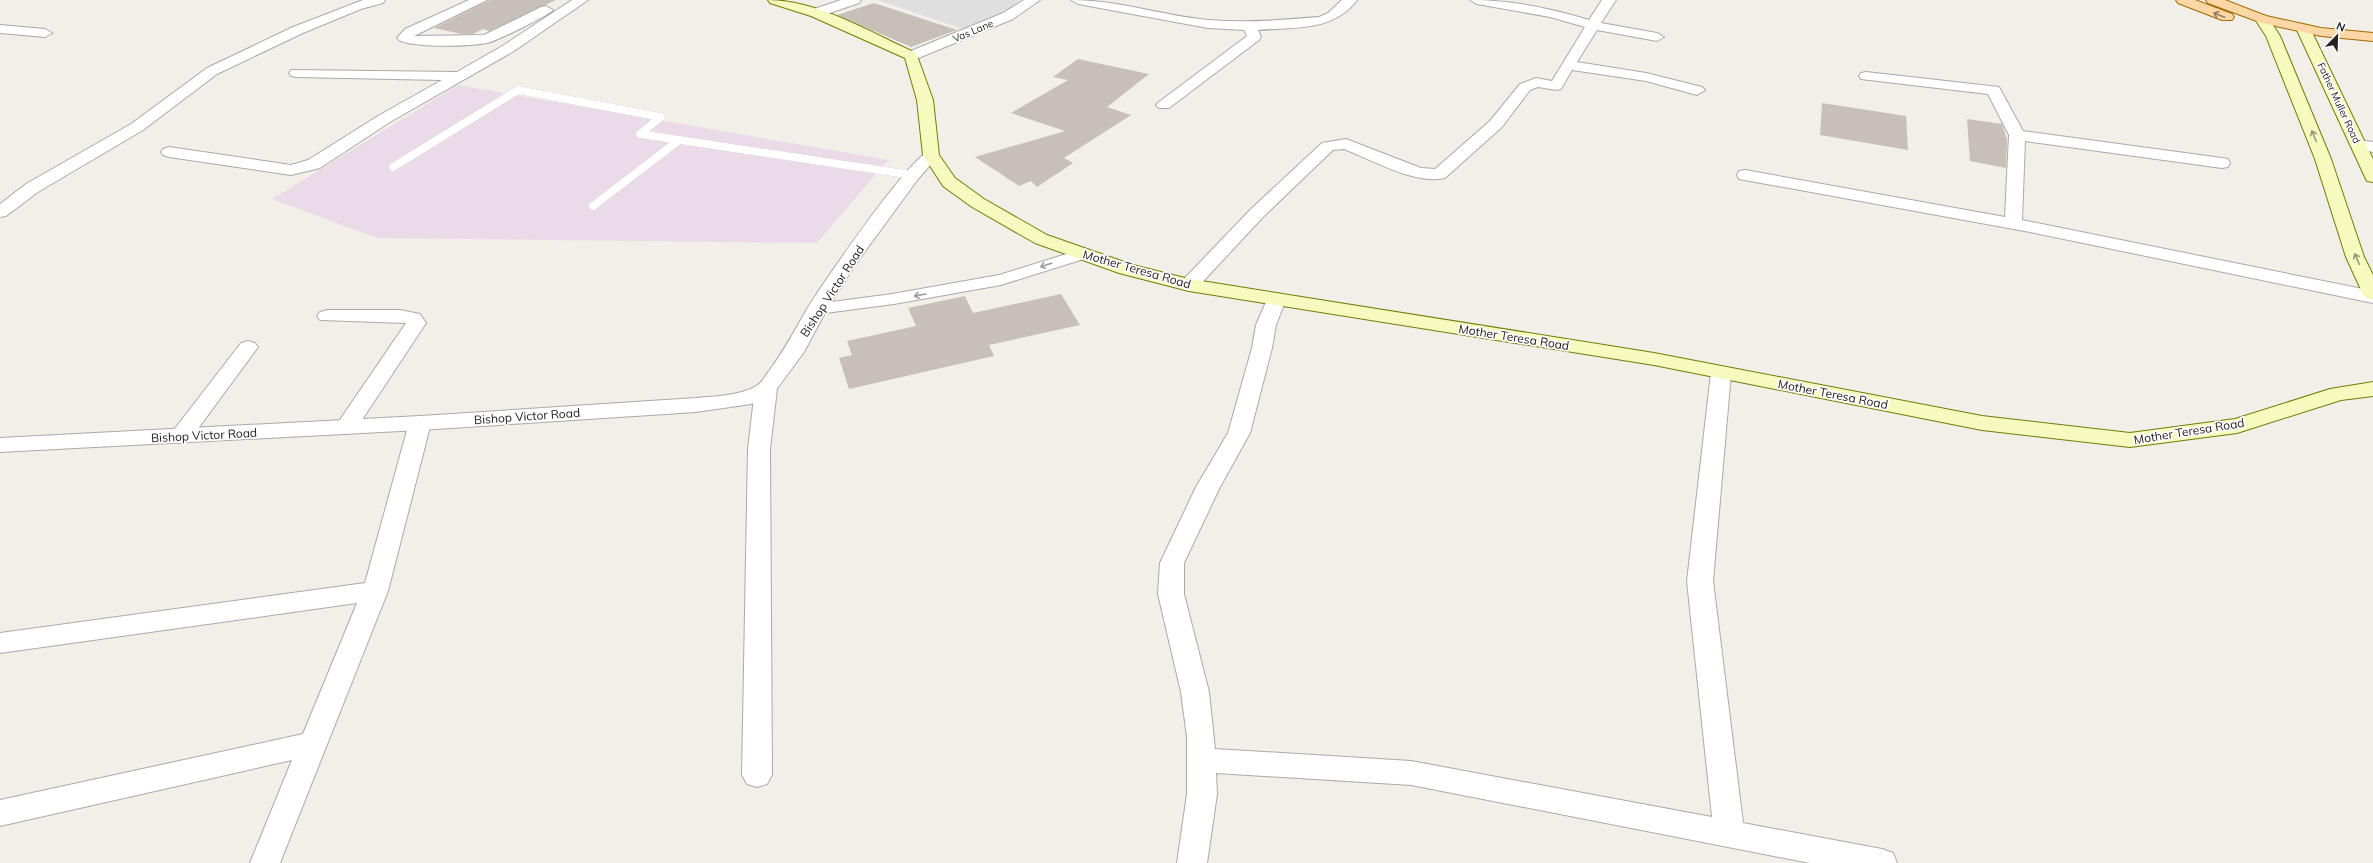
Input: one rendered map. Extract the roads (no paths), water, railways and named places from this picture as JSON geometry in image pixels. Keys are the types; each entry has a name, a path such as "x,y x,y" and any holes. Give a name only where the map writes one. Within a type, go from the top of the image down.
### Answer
{"main road":[{"path":"775,0 816,13 910,56"},
{"path":"2183,0 2273,36 2310,42"},
{"path":"2213,0 2262,19 2321,32 2373,37"},
{"path":"2262,19 2273,36 2323,159 2355,257 2373,296"},
{"name":"Father Muller Road","path":"2303,28 2366,146 2373,177"},
{"name":"Mother Teresa Road","path":"910,56 926,100 931,155 948,182 978,203 1041,239 1126,269 1189,285 1654,360 1982,423 2130,440 2237,426 2338,394 2373,389"}],"street":[{"path":"0,212 32,188 137,127 212,71 298,30 356,6 378,0"},
{"path":"480,0 410,32 404,38 464,41 487,39 565,2"},
{"path":"816,13 854,0"},
{"name":"Vas Lane","path":"910,56 1008,16 1033,0"},
{"path":"1078,0 1208,24 1249,26 1321,21 1333,16 1350,0"},
{"path":"1477,0 1552,13 1591,25 1657,37"},
{"path":"1189,285 1257,213 1328,146 1346,144 1418,173 1439,174 1496,124 1525,87 1536,82 1556,86 1591,25 1602,13 1608,0"},
{"path":"169,152 291,170 314,164 384,119 457,76 509,48 565,2"},
{"path":"1164,105 1254,37 1249,26"},
{"path":"0,29 44,33"},
{"path":"1568,65 1646,78 1697,90"},
{"path":"296,73 457,76"},
{"path":"1866,76 1994,90 2017,135 2012,224"},
{"path":"2017,135 2222,163"},
{"name":"Bishop Victor Road","path":"0,445 420,423 696,405 743,399 766,389 794,352 817,309 847,264 912,175 931,155"},
{"path":"1745,175 2012,224 2373,296"},
{"path":"1192,863 1202,794 1201,737 1195,692 1171,594 1172,563 1208,487 1238,432 1248,406 1266,326 1276,299"},
{"path":"328,316 400,316 413,318 416,323 346,427"},
{"path":"181,436 248,347"},
{"path":"1721,373 1700,580 1730,834"},
{"path":"757,775 759,449 766,389"},
{"path":"265,863 375,591 420,423"},
{"path":"0,643 375,591"},
{"path":"0,813 313,744"},
{"path":"1202,760 1411,773 1882,863"}],"lane":[{"path":"393,167 518,90 661,117 640,134 678,141 912,175"},
{"path":"593,206 678,141"},
{"path":"817,309 893,299 1000,280 1083,254"}]}
